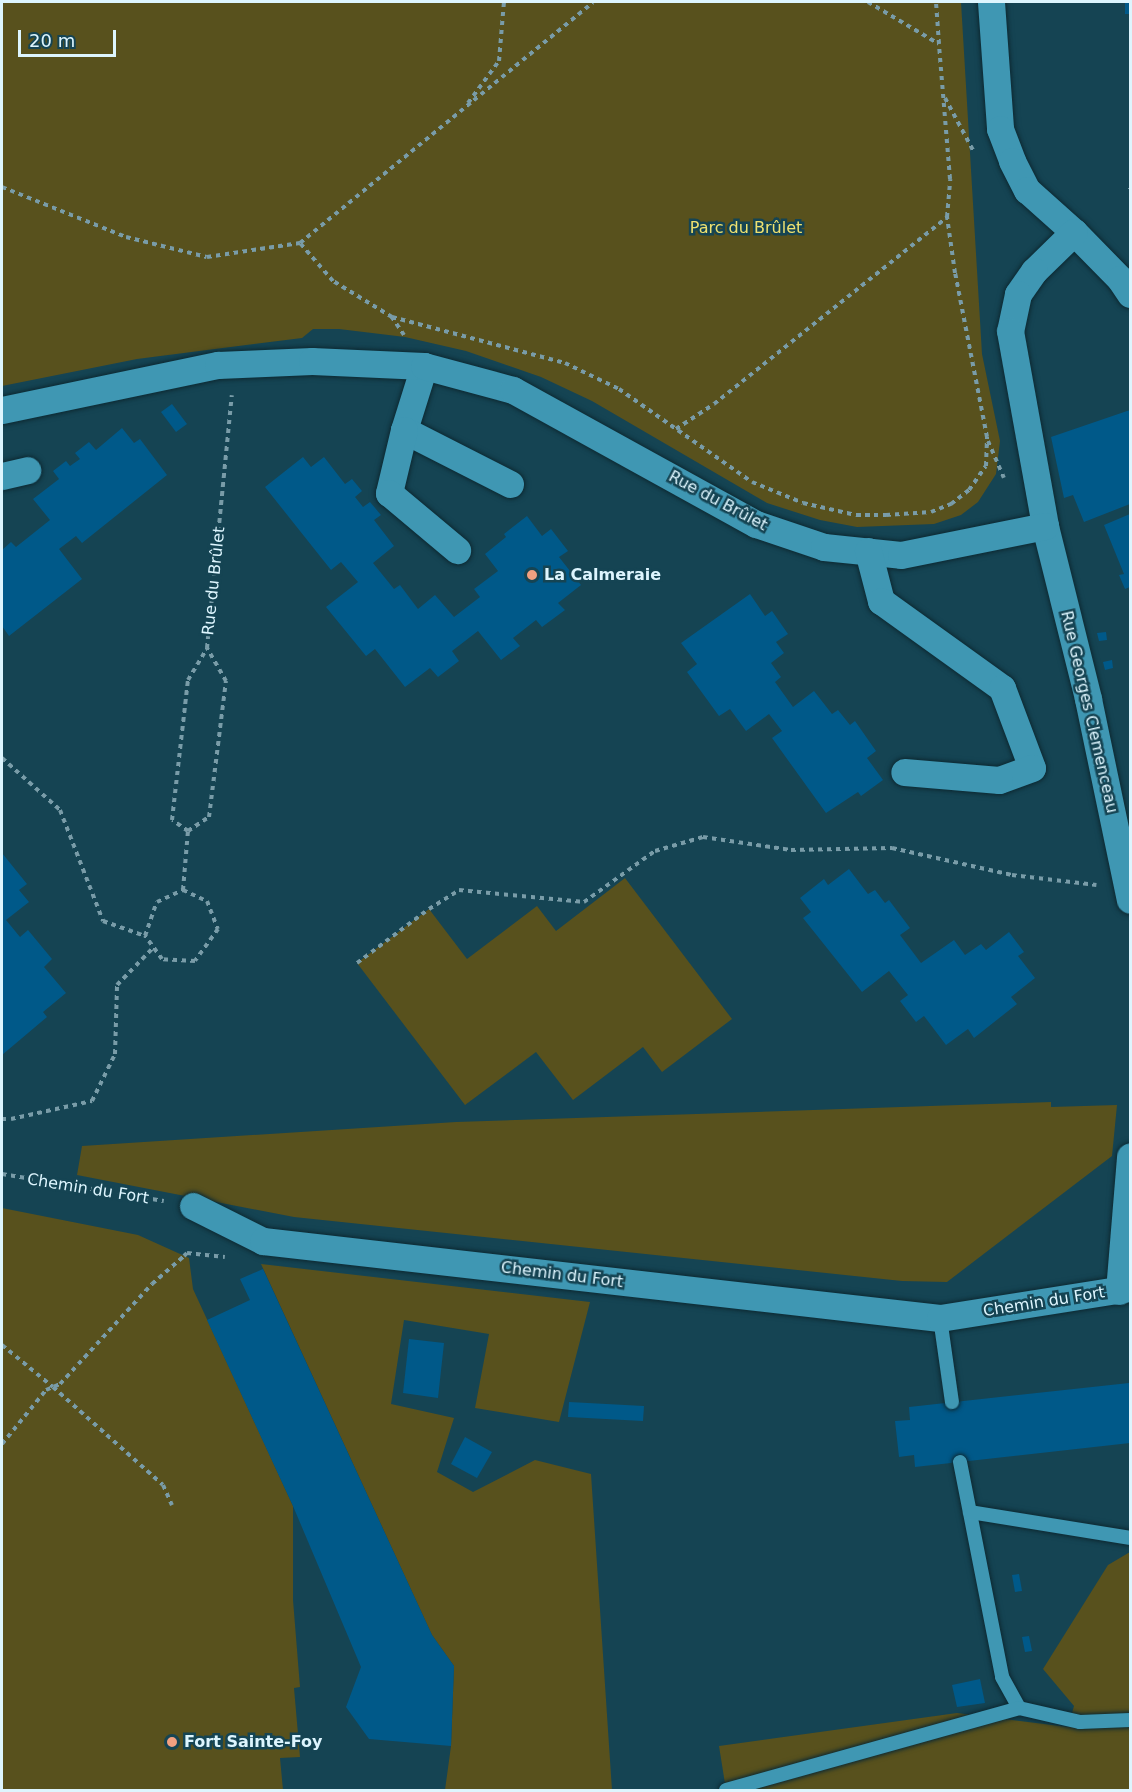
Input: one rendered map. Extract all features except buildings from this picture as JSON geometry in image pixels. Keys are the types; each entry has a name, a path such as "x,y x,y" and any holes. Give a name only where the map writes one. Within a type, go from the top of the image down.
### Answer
{"street":[{"path":"991,2 1000,129 1027,190 1074,232 1120,279 1131,294"},
{"path":"1045,526 1010,331 1018,294 1034,271 1074,232"},
{"name":"Rue du Brûlet","path":"2,410 218,365 312,361 424,366 513,390 756,524 824,547 901,555 1045,526"},
{"path":"424,366 404,430 389,493 457,550"},
{"path":"404,430 510,484"},
{"name":"Rue Georges Clemenceau","path":"1045,526 1088,699 1129,895"},
{"path":"868,552 881,601 1002,688 1032,768 999,780 904,772"},
{"path":"1125,1289 1131,1156"},
{"name":"Chemin du Fort","path":"193,1206 263,1241 940,1318 1125,1289"}],"lane":[{"path":"940,1318 952,1402"},
{"path":"960,1462 1002,1677 1019,1708"},
{"path":"970,1512 1131,1538"},
{"path":"726,1791 1019,1708 1080,1722 1131,1719"}],"path":[{"path":"464,108 499,61 504,2"},
{"path":"2,187 126,237 207,256 300,243 593,2"},
{"path":"868,2 939,44"},
{"path":"936,2 950,179 947,217 955,273 987,440 1005,481"},
{"path":"944,96 975,153"},
{"path":"676,429 723,397 947,217"},
{"path":"300,243 333,281 392,317 565,363 619,389 752,482 803,503 856,514 931,512 951,504 969,490 986,465 987,440"},
{"path":"392,317 424,366"},
{"name":"Rue du Brûlet","path":"189,831 172,820 188,680 207,648 235,364"},
{"path":"183,890 189,831 209,818 226,681 207,648"},
{"path":"2,758 60,810 103,921 145,936 162,959 195,960 218,928 207,901 183,890 157,902 145,936"},
{"path":"357,963 429,909 459,890 584,902 655,851 703,837 790,850 892,848 1012,875 1129,895"},
{"path":"2,1119 92,1101 115,1054 117,985 153,948"},
{"name":"Chemin du Fort","path":"2,1174 193,1206"},
{"path":"2,1444 46,1390 60,1384 153,1284 187,1253 224,1257"},
{"path":"2,1345 162,1485 172,1505"}],"green space":[{"name":"Parc du Brûlet","path":"2,2 961,2 982,354 1000,441 996,474 978,502 961,515 934,524 857,527 820,520 767,503 592,401 541,377 466,351 405,337 339,329 313,329 302,338 137,359 2,386"},
{"path":"625,878 732,1019 662,1072 643,1047 573,1100 536,1052 465,1105 357,963 429,909 467,959 537,906 556,931"},
{"path":"1051,1102 1051,1107 1117,1105 1112,1156 947,1282 902,1281 294,1217 77,1175 82,1146 456,1122"},
{"path":"2,1208 138,1235 189,1258 193,1289 293,1506 293,1600 300,1687 294,1688 300,1757 280,1758 283,1790 2,1790"},
{"path":"261,1264 590,1302 559,1422 475,1408 489,1334 404,1320 391,1404 454,1418 437,1472 473,1492 535,1460 591,1474 612,1790 445,1790 451,1746 454,1666 432,1635"},
{"path":"1130,1552 1130,1790 726,1790 719,1746 957,1713 1068,1727 1074,1706 1043,1669 1108,1565"}],"place":[{"name":"La Calmeraie","path":"532,575"},
{"name":"Fort Sainte-Foy","path":"172,1742"}]}
